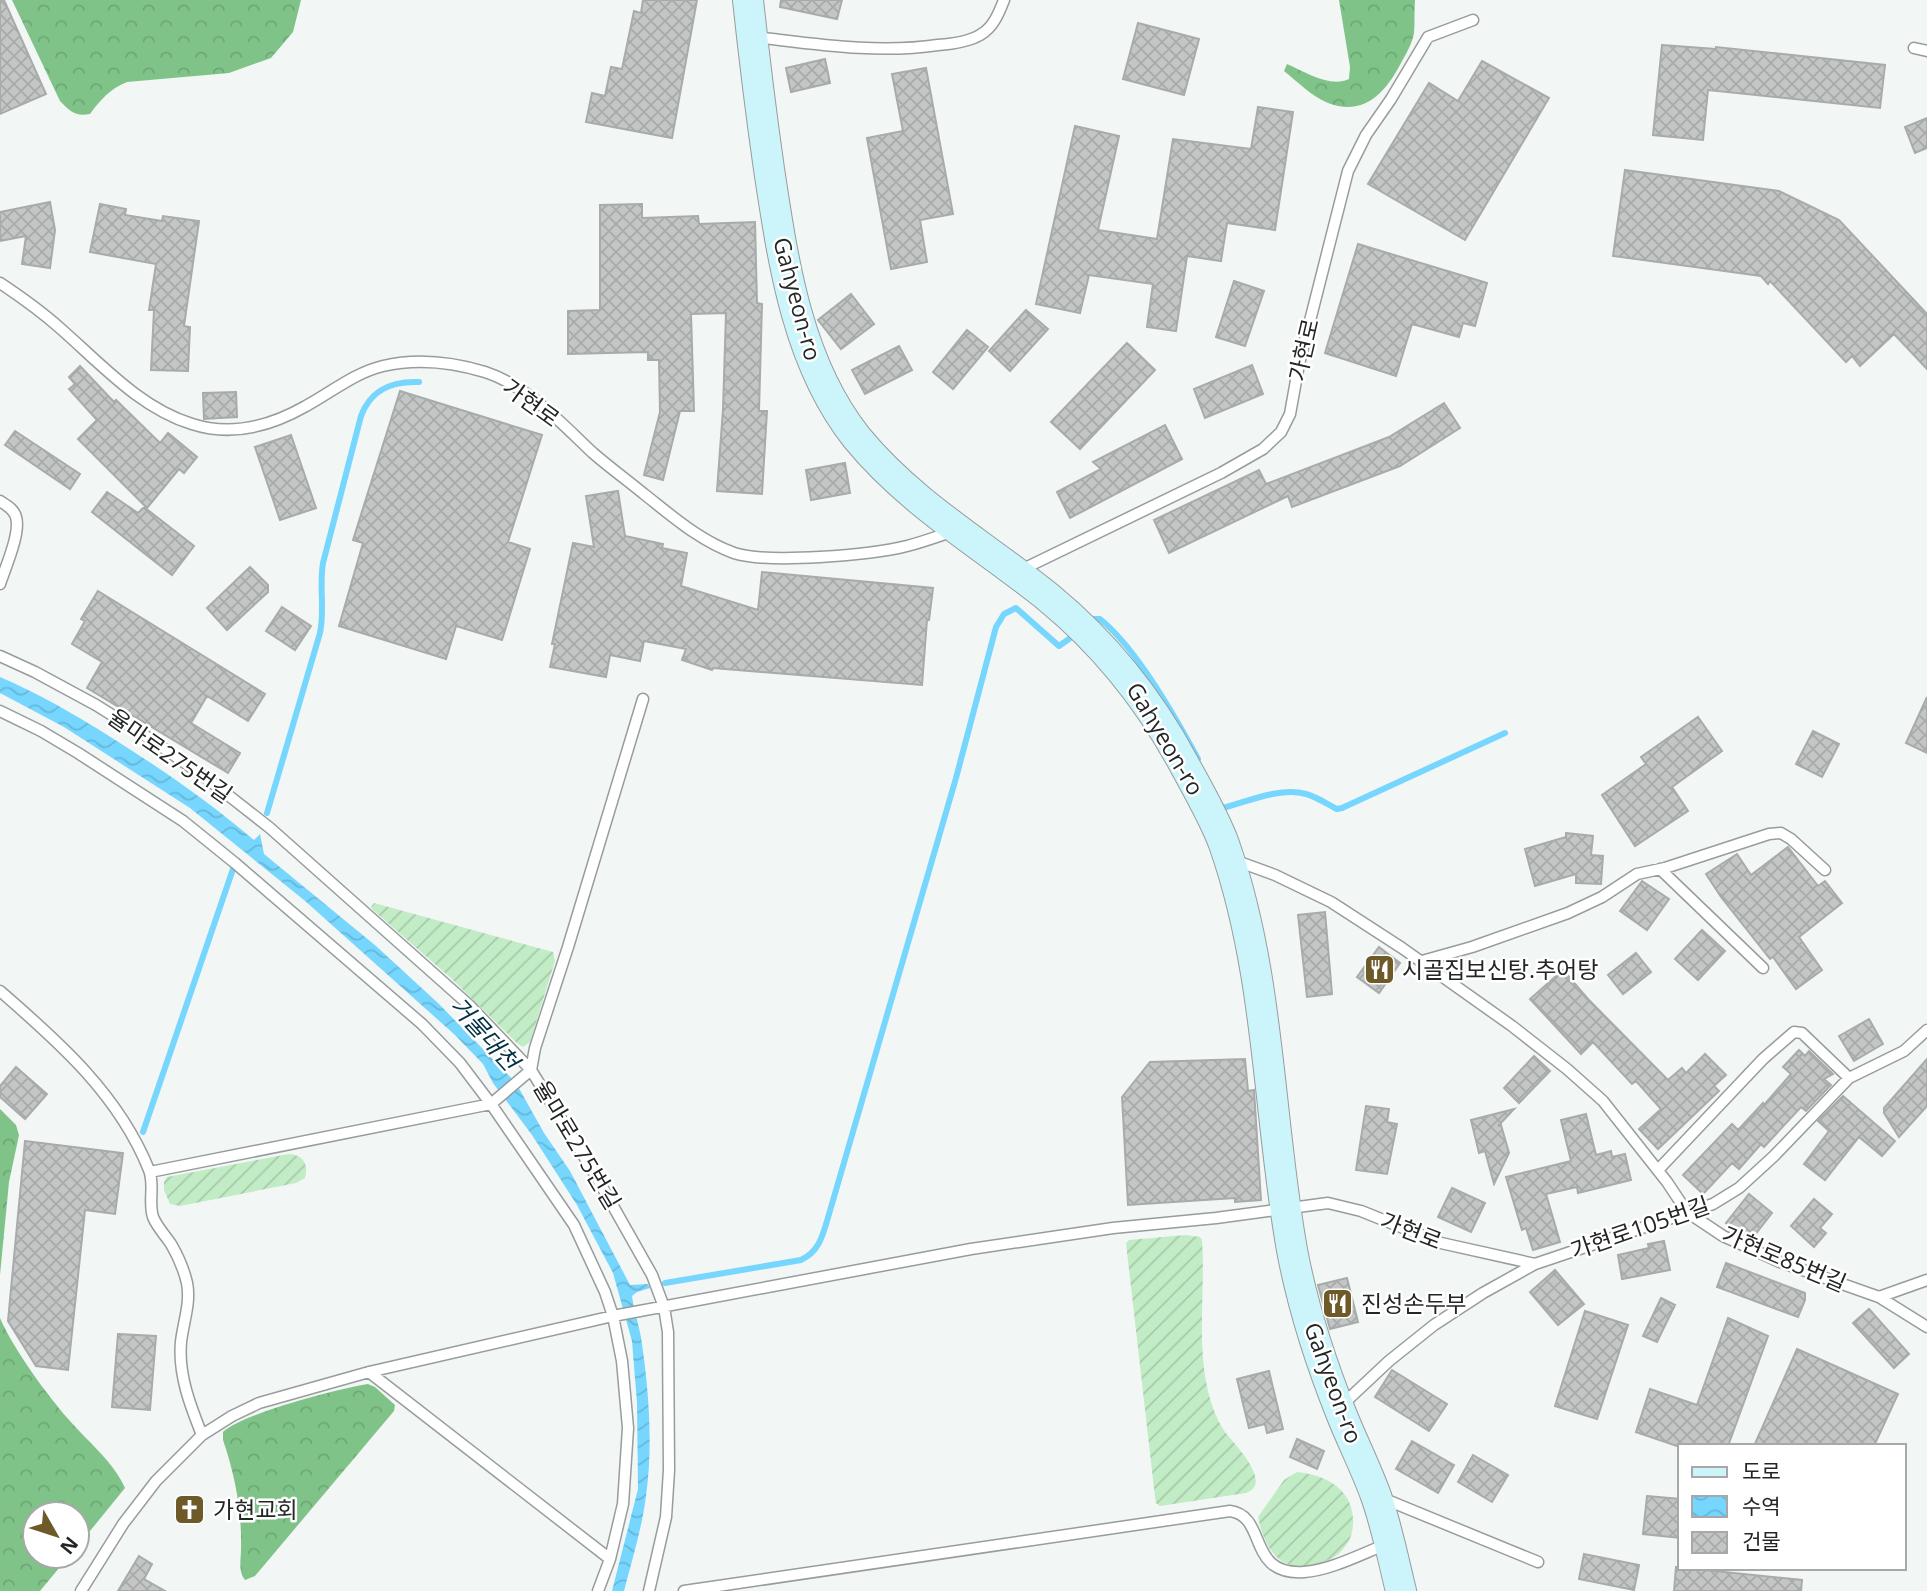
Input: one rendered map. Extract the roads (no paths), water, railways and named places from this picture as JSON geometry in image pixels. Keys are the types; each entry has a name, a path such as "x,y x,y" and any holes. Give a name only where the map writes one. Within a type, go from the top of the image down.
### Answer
{"street":[{"name":"Gahyeon-ro","path":"748,0 779,234 800,326 823,386 857,437 904,487 1050,599 1100,645 1130,681 1183,761 1223,841 1242,907 1259,990 1292,1251 1306,1308 1339,1407 1376,1496 1401,1591"}],"lane":[{"path":"752,37 869,49 917,48 958,43 982,34 998,16 1004,0"},
{"name":"가현로","path":"1015,573 1221,473 1263,449 1281,432 1290,414 1299,364 1348,171 1366,135 1428,37 1473,20"},
{"path":"1914,48 1927,51"},
{"name":"가현로","path":"0,284 59,327 135,394 189,424 210,429 236,430 271,424 307,406 346,381 382,366 417,361 451,363 487,373 515,386 544,407 597,456 681,524 736,554 792,558 858,552 907,546 957,530"},
{"path":"0,500 10,507 16,517 16,533 0,584"},
{"name":"율마로275번길","path":"0,656 86,699 205,777 270,828 469,1005 531,1070 646,1264 664,1307 668,1332 670,1470 666,1517 649,1591"},
{"path":"150,1172 491,1104 531,1070 535,1048 576,923 643,699"},
{"path":"0,711 41,731 183,821 422,1024 460,1063 574,1225 605,1292 613,1316 628,1428 623,1504 610,1559 598,1591"},
{"path":"1422,961 1472,947 1568,913 1602,897 1637,874 1660,870 1769,834 1781,833 1791,839 1825,870"},
{"name":"가현로85번길","path":"1228,858 1275,875 1331,902 1422,961 1512,1026 1603,1101 1658,1170 1687,1212 1723,1236 1780,1262 1879,1297 1927,1327"},
{"path":"1660,870 1763,968"},
{"path":"0,990 48,1032 94,1080 130,1133 150,1172 153,1217 181,1264 188,1285 181,1344 183,1379 202,1435"},
{"name":"가현로105번길","path":"1339,1407 1389,1361 1434,1325 1535,1264 1713,1204 1739,1188 1774,1156 1849,1078 1904,1051 1927,1030"},
{"path":"1658,1170 1763,1059 1794,1032 1802,1033 1849,1078"},
{"name":"가현로","path":"81,1591 123,1524 156,1481 202,1435 259,1403 369,1372 613,1316 971,1249 1113,1228 1328,1203 1361,1211 1441,1243 1535,1264"},
{"path":"1879,1297 1927,1280"},
{"path":"369,1372 610,1559"},
{"path":"1376,1496 1538,1562"},
{"path":"684,1591 1230,1511 1249,1521 1265,1558 1278,1568 1290,1572 1314,1571 1390,1543"}],"water":[{"path":"0,677 56,704 128,748 201,798 254,840 260,834 264,854 376,946 439,1004 516,1083 544,1133 570,1171 630,1285 648,1284 650,1288 632,1296 647,1381 649,1458 642,1520 624,1591 612,1591 638,1489 637,1403 632,1341 613,1273 577,1205 532,1135 493,1083 483,1064 455,1035 304,900 190,808 64,727 0,693"}],"waterway":[{"path":"267,813 320,633 323,563 361,416 370,399 384,388 400,383 419,382"},
{"path":"665,1283 801,1260 812,1253 818,1244 956,778 996,627 1004,614 1016,608 1059,646 1069,639"},
{"path":"1091,619 1100,619 1141,665 1198,759"},
{"path":"1219,803 1223,808 1264,796 1296,792 1314,797 1337,809 1342,808 1505,733"},
{"path":"143,1132 233,869"}],"place":[{"name":"시골집보신탕.추어탕","path":"1379,970"},
{"name":"진성손두부","path":"1338,1304"},
{"name":"가현교회","path":"190,1510"}],"water label":[{"name":"거물대천","path":"484,1034"}]}
